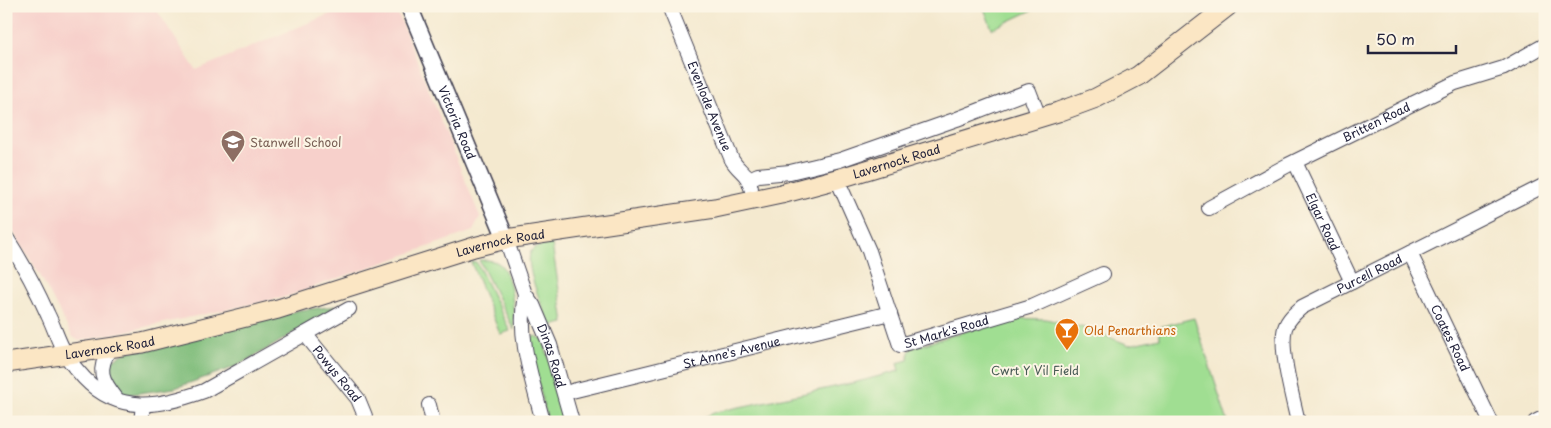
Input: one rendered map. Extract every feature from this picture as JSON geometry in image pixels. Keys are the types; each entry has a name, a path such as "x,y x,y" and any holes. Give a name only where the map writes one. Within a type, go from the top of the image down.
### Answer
{"main road":[{"name":"Lavernock Road","path":"65,354 142,343 278,309 474,247 506,239 675,215 754,201 837,179 1096,98 1138,76 1228,6"},
{"path":"6,363 65,354"}],"street":[{"name":"Victoria Road","path":"409,6 506,239"},
{"name":"Evenlode Avenue","path":"669,6 732,160 749,179 754,201"},
{"name":"Britten Road","path":"1209,208 1295,162 1448,86 1504,68 1545,45"},
{"path":"749,179 758,175 790,172 840,160 957,119 1029,91 1039,117"},
{"name":"Elgar Road","path":"1295,162 1352,282"},
{"name":"St Mark's Road","path":"837,179 869,251 900,345 1032,306 1103,274"},
{"name":"Purcell Road","path":"1298,422 1285,357 1285,330 1289,320 1302,307 1410,252 1543,190"},
{"path":"6,237 35,287 65,354"},
{"name":"Dinas Road","path":"506,239 525,294 533,305 544,328 572,422"},
{"name":"Coates Road","path":"1410,252 1491,422"},
{"name":"Dinas Road","path":"525,294 522,308 522,335 544,422"},
{"name":"Lavernock Road","path":"65,354 93,387 120,402 143,405 186,397 204,391 348,309"},
{"name":"St Anne's Avenue","path":"572,391 890,313"},
{"path":"522,335 544,328"},
{"name":"Powys Road","path":"304,334 358,399 365,416"},
{"path":"110,348 103,360 102,370 104,380 120,402"},
{"path":"141,422 143,405"},
{"path":"429,405 433,422"},
{"path":"1535,422 1545,417"}],"shaded area":[{"name":"Stanwell School","path":"6,6 154,6 196,70 349,6 395,6 480,217 473,231 285,297 79,341 72,336 40,275 6,220"}],"green space":[{"path":"983,6 1041,6 992,29"},
{"path":"552,244 564,323 550,326 529,264 533,249"},
{"path":"479,260 498,263 507,275 512,294 514,330"},
{"path":"471,262 476,262 478,265 510,331 500,334"},
{"path":"337,306 235,367 175,388 125,395 111,375 112,360 127,352 300,310"},
{"name":"Cwrt Y Vil Field","path":"1008,318 1046,319 1089,329 1129,345 1160,338 1159,327 1194,318 1228,422 693,422 716,412 853,383 899,371 897,363 908,360 909,352 912,348"},
{"path":"535,336 543,339 567,422 548,422 528,341"}],"place":[{"name":"Stanwell School","path":"233,163"},
{"name":"Old Penarthians","path":"1067,351"}]}
